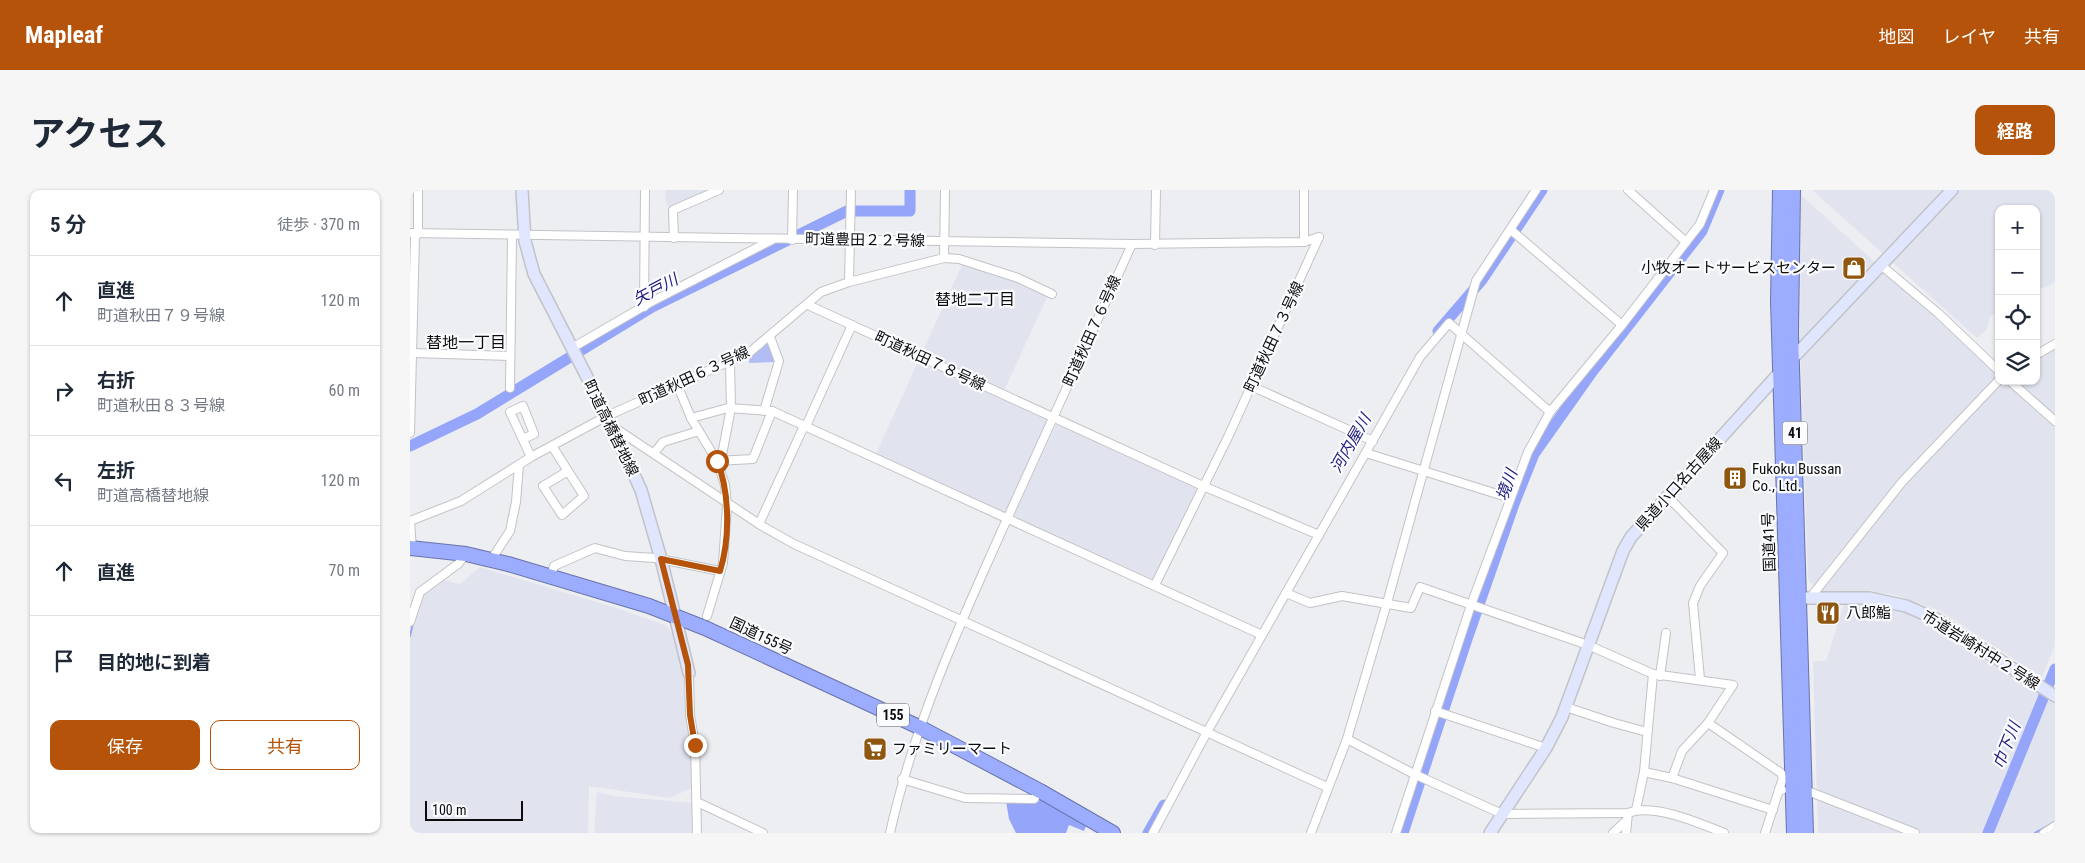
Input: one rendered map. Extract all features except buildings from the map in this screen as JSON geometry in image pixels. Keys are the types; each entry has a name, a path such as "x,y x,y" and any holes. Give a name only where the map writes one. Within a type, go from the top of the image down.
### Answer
{"highway":[{"name":"国道41号","path":"1780,190 1778,301 1780,373 1799,598"},
{"name":"国道41号","path":"1793,190 1790,243 1799,598 1800,790 1806,833"},
{"name":"国道155号","path":"411,548 466,554 491,560 551,576 676,616 919,727 1119,833"},
{"name":"国道41号","path":"1794,833 1800,790"}],"main road":[{"name":"町道高橋替地線","path":"522,190 525,236 534,274 607,416 644,498 676,616 689,673"},
{"name":"県道小口名古屋線","path":"1490,833 1546,748 1566,707 1623,551 1639,526 1792,359 1952,190"},
{"name":"市道岩崎村中２号線","path":"1799,598 1869,598 1906,606 1938,620 2054,695"}],"street":[{"path":"410,433 414,233 418,190"},
{"path":"644,307 645,190"},
{"path":"674,238 674,210 720,190"},
{"path":"792,240 793,190"},
{"path":"849,282 851,190"},
{"path":"945,190 944,258 959,259 1018,278 1052,294"},
{"path":"1155,245 1156,190"},
{"path":"1304,190 1304,242"},
{"path":"1310,833 1347,739 1387,603 1476,281 1536,190"},
{"path":"1628,190 1686,242"},
{"path":"1396,833 1435,711 1475,606 1510,498 1528,452 1550,412 1622,325 1700,224 1714,190"},
{"path":"1511,230 1622,325"},
{"name":"町道豊田２２号線","path":"414,233 1155,245 1304,242 1319,237"},
{"path":"510,388 512,236"},
{"name":"町道秋田７３号線","path":"1156,585 1228,437 1319,237"},
{"path":"574,353 644,307 772,240"},
{"name":"町道秋田７６号線","path":"890,833 902,779 919,727 962,620 1132,244"},
{"name":"町道秋田６３号線","path":"411,548 410,521 461,501 531,457 607,416 750,352 808,305 821,292 849,282 944,258"},
{"path":"1882,266 1938,313 1995,367"},
{"name":"町道秋田７８号線","path":"808,305 1203,486 1319,535"},
{"path":"1153,833 1207,732 1372,441 1423,353 1449,322 1550,412"},
{"path":"760,525 852,325"},
{"path":"719,461 753,459 768,411 779,361 770,336"},
{"path":"2040,353 2055,344"},
{"path":"412,353 510,356"},
{"path":"719,461 731,408 730,362"},
{"path":"677,384 691,418 719,461 724,477 726,502 723,555 707,616"},
{"path":"1799,598 1902,482 1995,384"},
{"path":"2014,385 2055,421"},
{"path":"1251,386 1372,441"},
{"path":"691,418 731,408 768,411 840,441 1008,517 1262,635"},
{"path":"612,429 618,430 760,525 794,544 1327,787"},
{"path":"654,453 663,442 699,430"},
{"path":"523,440 531,457"},
{"path":"552,446 568,470 584,496 562,515 543,486 568,470"},
{"path":"1366,453 1510,498"},
{"path":"491,560 510,530 516,502 520,465"},
{"path":"1667,496 1723,553 1700,586 1693,603 1700,680"},
{"path":"551,576 554,566 592,548 625,556 661,559 720,571"},
{"path":"410,622 420,592 458,564 466,554"},
{"path":"1286,593 1310,603 1342,596 1411,608 1420,587 1588,645 1656,675 1733,686 1708,723 1682,751 1672,778"},
{"path":"1626,833 1630,814 1644,772 1647,732 1656,675 1666,633"},
{"path":"689,673 697,802 697,833"},
{"path":"1566,707 1614,724 1647,732"},
{"path":"1435,711 1546,748"},
{"path":"1708,723 1781,773 1783,778 1765,833"},
{"path":"1347,739 1414,774 1502,814 1630,814 1659,812 1724,833"},
{"path":"1644,772 1672,778 1772,810"},
{"path":"902,779 965,798 1034,799 1040,791"},
{"path":"1779,790 1800,790 1915,833"},
{"path":"697,802 763,833"},
{"path":"1613,833 1630,814"},
{"path":"2044,833 2055,826"}],"shaded area":[{"path":"666,190 714,190 670,210 665,200"},
{"path":"1812,190 2055,190 2055,281 2051,285 2040,289 2040,205 1995,205 1995,313 1990,317 1987,329 1977,338"},
{"path":"1801,195 1995,371 1995,385 2040,385 2040,357 2055,348 2055,645 2042,677 1940,611 1893,594 1819,591 1808,580 1800,339"},
{"path":"963,263 1010,278 1048,295 1002,395 1050,417 1006,515 875,456"},
{"path":"766,342 770,343 775,362 749,363 750,354"},
{"path":"1058,421 1201,487 1157,581 1014,516"},
{"path":"480,567 616,608 665,625 677,638 684,678 691,746 691,788 670,798 589,786 588,833 410,833 410,634 416,606 423,593 440,579 460,584"},
{"path":"1881,604 1908,609 1941,625 2055,703 2055,833 1818,833 1813,661 1826,661 1844,605"},
{"path":"1031,790 1088,821 1084,831 1069,825 1066,833 1016,833 1009,819 1006,801 1021,800"},
{"path":"597,792 613,796 692,803 694,833 594,833"}],"waterway":[{"name":"矢戸川","path":"410,446 477,414 652,307 847,211 910,211 910,190"},
{"name":"河内屋川","path":"1438,331 1482,280 1542,190"},
{"name":"境川","path":"1403,833 1466,642 1514,504 1534,454 1592,372 1702,231 1719,190"},
{"path":"410,636 413,623"},
{"name":"巾下川","path":"1988,833 2055,669"},
{"name":"河内屋川","path":"1148,833 1164,805"},
{"path":"2035,833 2055,822"}],"place":[{"name":"小牧オートサービスセンター","path":"1854,268"},
{"name":"Fukoku Bussan Co., Ltd.","path":"1735,478"},
{"name":"八郎鮨","path":"1828,613"},
{"name":"ファミリーマート","path":"875,749"}],"district":[{"name":"替地二丁目","path":"975,299"},
{"name":"替地一丁目","path":"466,342"}],"route":[{"path":"695,745 690,715 688,665 661,559 720,571 723,563 727,506 724,477 717,461"}]}
